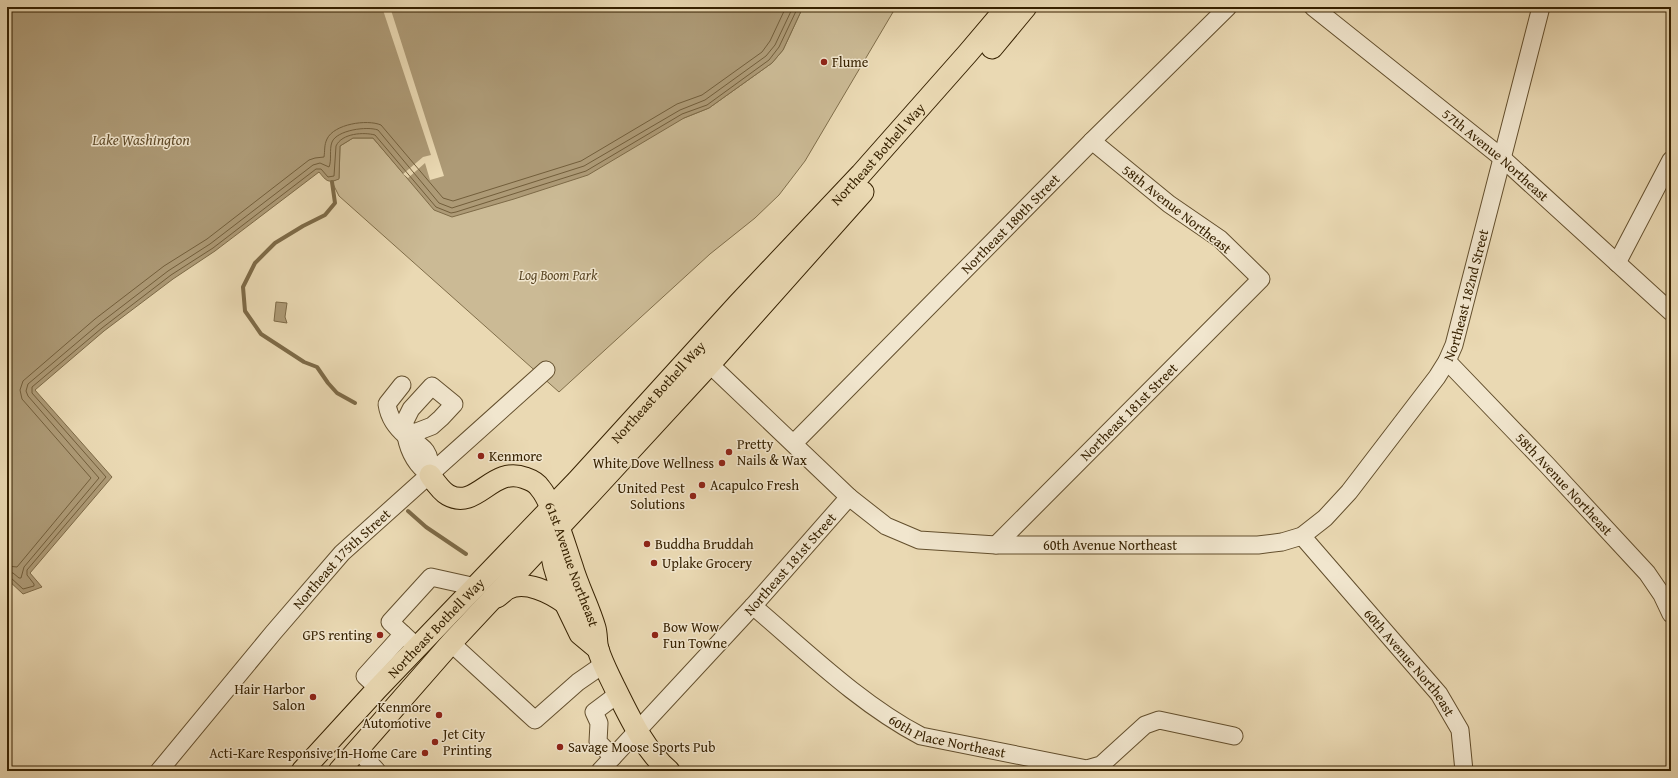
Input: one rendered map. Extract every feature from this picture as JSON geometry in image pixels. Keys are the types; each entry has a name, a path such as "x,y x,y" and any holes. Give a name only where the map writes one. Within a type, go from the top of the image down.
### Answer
{"main road":[{"name":"Northeast Bothell Way","path":"703,357 739,303 862,174 1007,7"},
{"name":"Northeast Bothell Way","path":"302,771 378,688 410,641 476,587 550,522 591,493 703,357 978,64 1026,7"},
{"name":"61st Avenue Northeast","path":"430,475 447,494 459,498 472,496 503,476 513,474 529,479 537,485 550,522 595,629 601,656 618,694 636,731 662,765 669,771"},
{"name":"Northeast Bothell Way","path":"339,771 451,642 481,610 550,522"},
{"name":"61st Avenue Northeast","path":"550,522 565,603 580,634 601,656"},
{"path":"481,610 508,588 522,586 545,591 565,603"}],"street":[{"name":"Northeast 180th Street","path":"794,443 1092,141 1228,7"},
{"name":"57th Avenue Northeast","path":"1313,7 1501,158 1671,312"},
{"name":"Northeast 182nd Street","path":"1302,536 1325,518 1349,492 1447,361 1456,338 1541,7"},
{"name":"58th Avenue Northeast","path":"1092,141 1169,204 1220,239 1261,279"},
{"path":"1617,263 1671,160"},
{"name":"Northeast 181st Street","path":"996,545 1261,279"},
{"name":"60th Avenue Northeast","path":"703,357 849,497 886,526 919,540 996,545 1258,545 1282,542 1302,536 1439,694 1460,730 1464,771"},
{"name":"58th Avenue Northeast","path":"1447,361 1547,464 1647,573 1662,595 1671,614"},
{"name":"Northeast 175th Street","path":"159,771 268,639 338,558 546,370"},
{"path":"402,385 387,404 389,416 399,430 406,436 421,444 432,462 430,475"},
{"name":"Northeast 181st Street","path":"600,771 752,606 849,497"},
{"path":"410,641 390,622 431,577 476,587"},
{"name":"60th Place Northeast","path":"752,606 873,707 897,724 921,736 1087,769 1101,765 1145,725 1159,720 1234,736"},
{"path":"451,642 535,720 578,682 601,656"},
{"path":"613,757 598,742 599,723 594,712 618,694"},
{"path":"358,750 378,771"}],"green space":[{"name":"Log Boom Park","path":"803,7 896,7 805,161 779,195 755,218 710,254 559,392 339,196 332,182 339,178 340,146 353,138 373,138 409,180 684,118 709,108 772,63 783,50"}],"water":[{"name":"Lake Washington","path":"7,7 803,7 783,50 772,63 709,108 684,118 588,175 514,199 452,217 434,210 373,138 353,138 340,146 339,179 329,181 319,172 215,251 173,279 104,331 35,390 112,477 30,573 42,587 23,594 7,579"},
{"path":"276,302 287,303 285,317 287,323 274,321"}],"pier":[{"path":"382,7 390,7 444,176 430,180 425,163 408,178 403,174 423,157 431,155"}],"waterway":[{"path":"332,182 335,203 325,215 275,243 255,263 243,287 245,311 261,334 304,362 317,367 337,393 355,403"},
{"path":"408,511 426,527 466,554"}],"place":[{"name":"Flume","path":"824,62"},
{"name":"Pretty Nails & Wax","path":"729,452"},
{"name":"Kenmore","path":"481,456"},
{"name":"White Dove Wellness","path":"722,463"},
{"name":"Acapulco Fresh","path":"702,485"},
{"name":"United Pest Solutions","path":"693,496"},
{"name":"Buddha Bruddah","path":"647,544"},
{"name":"Uplake Grocery","path":"654,563"},
{"name":"GPS renting","path":"380,635"},
{"name":"Bow Wow Fun Towne","path":"655,635"},
{"name":"Hair Harbor Salon","path":"313,697"},
{"name":"Kenmore Automotive","path":"439,715"},
{"name":"Jet City Printing","path":"435,742"},
{"name":"Savage Moose Sports Pub","path":"560,747"},
{"name":"Acti-Kare Responsive In-Home Care","path":"425,753"}]}
